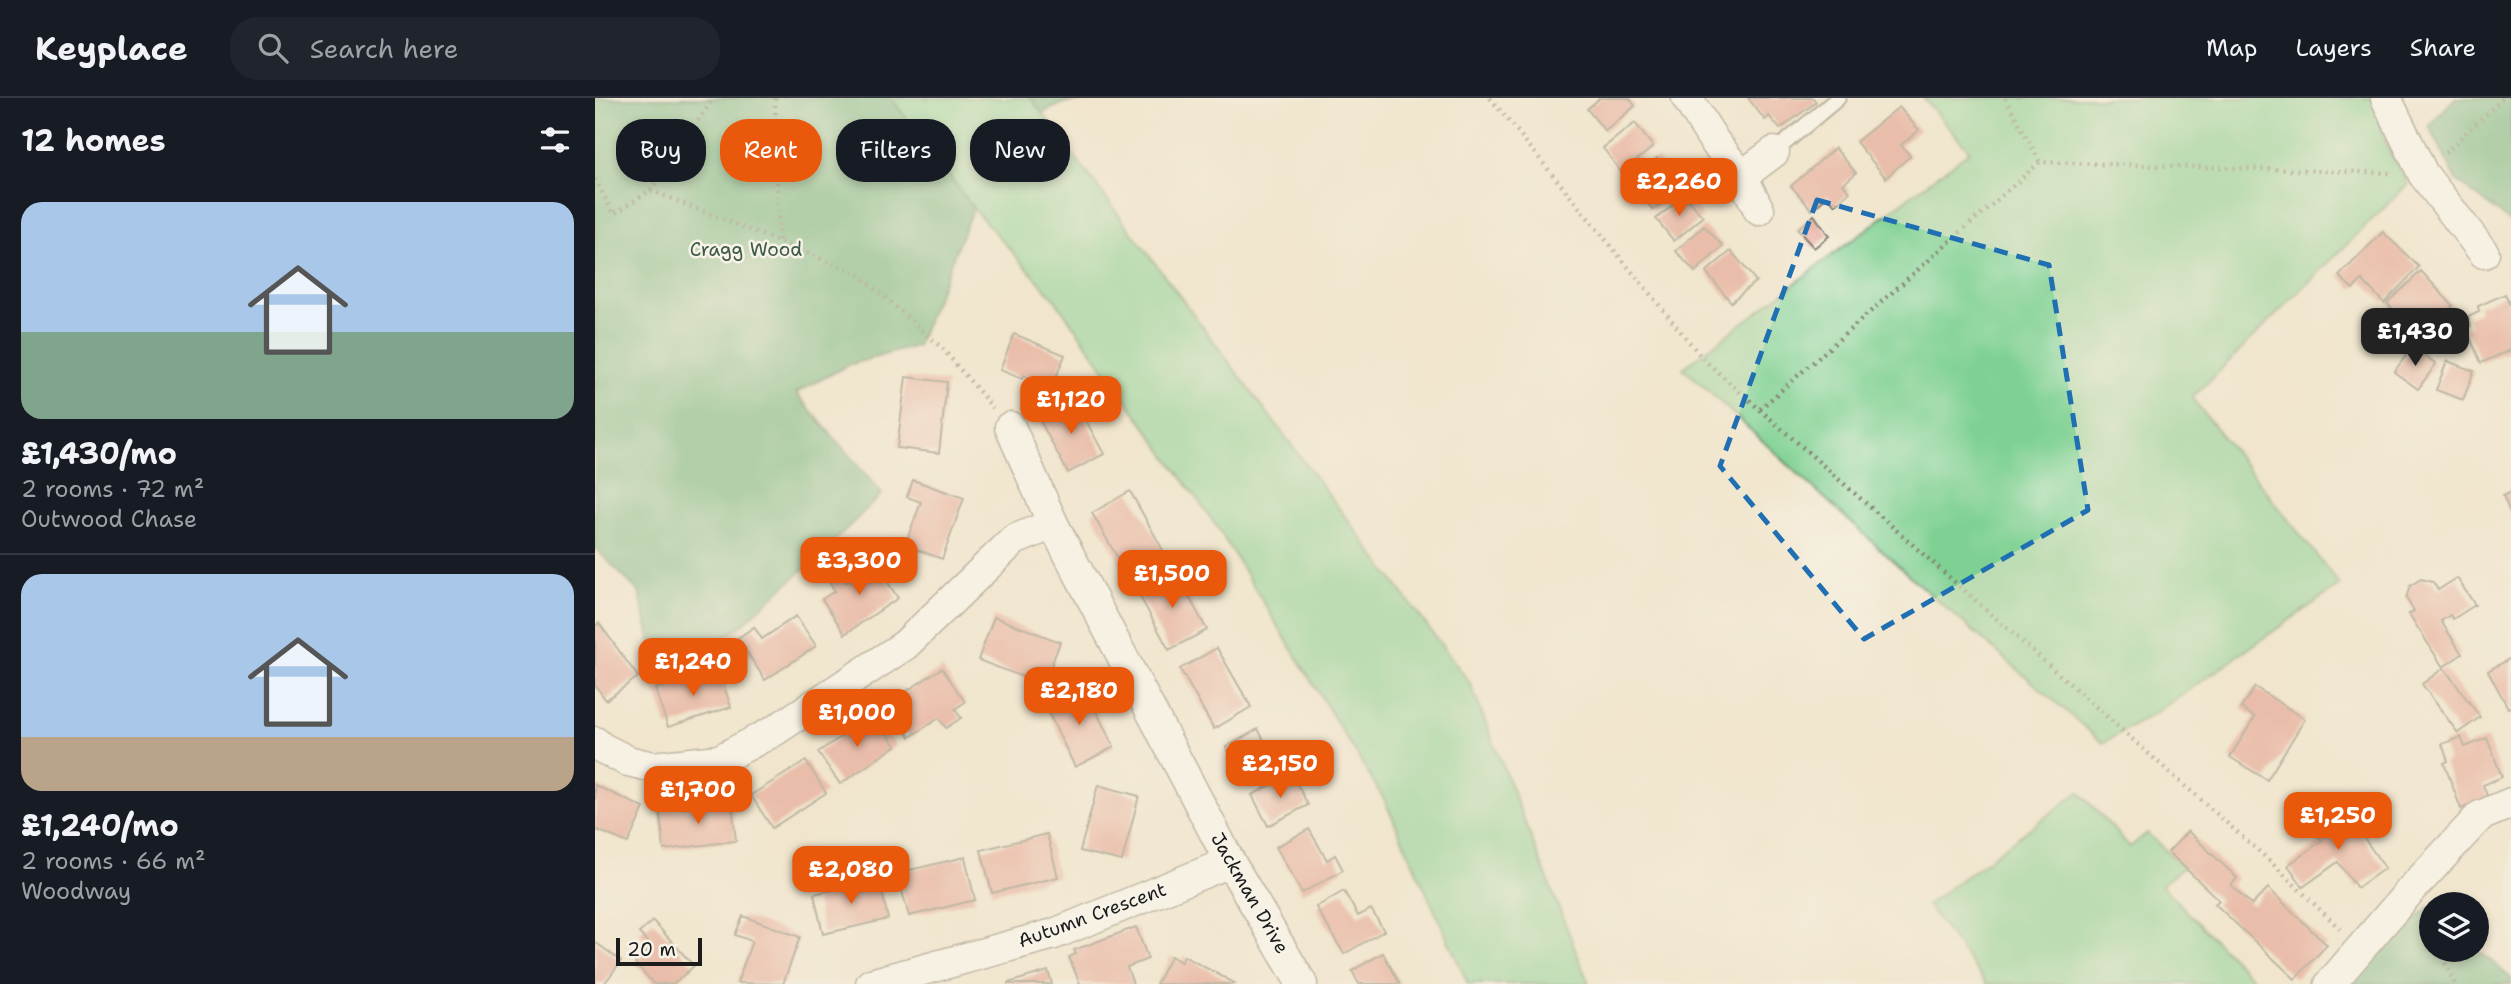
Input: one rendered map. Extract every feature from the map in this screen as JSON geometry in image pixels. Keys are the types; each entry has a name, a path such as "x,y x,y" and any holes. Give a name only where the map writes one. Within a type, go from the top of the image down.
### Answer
{"street":[{"path":"1687,98 1714,141 1742,176 1759,210"},
{"path":"2386,98 2423,174 2484,253"},
{"path":"1742,176 1774,152"},
{"name":"Jackman Drive","path":"1010,427 1053,524 1230,862 1302,984"},
{"path":"595,742 601,748 628,761 653,767 719,760 774,730 905,645 1014,540 1053,524"},
{"path":"2330,984 2480,816 2511,803"},
{"name":"Autumn Crescent","path":"871,984 1054,934 1230,862"}],"lane":[{"path":"1774,152 1838,98"}],"path":[{"path":"595,180 614,214 650,190 714,98"},
{"path":"775,98 779,242"},
{"path":"1490,98 1704,360 2261,853 2361,949"},
{"path":"2005,98 2040,162"},
{"path":"1761,409 2040,162 2423,174 2503,98"},
{"path":"650,190 857,274 943,348 1010,427"},
{"path":"2445,962 2455,984"}],"highlighted area":[{"path":"1817,200 2049,265 2088,510 1864,639 1720,466"}],"green space":[{"name":"Cragg Wood","path":"595,98 891,98 907,119 836,119 836,182 954,182 973,208 917,346 848,365 796,393 882,494 743,624 702,654 659,676 639,592 595,548"},
{"path":"891,98 1031,98 1047,119 970,119 970,182 1070,182 1070,150 1470,683 1589,984 1468,984 1385,801 1217,527 1053,297 973,208 954,182 956,182 956,119 907,119"},
{"path":"1031,98 1099,98 1064,103 1042,113"},
{"path":"1923,98 2373,98 2388,149 2408,184 2192,398 2340,585 2160,710 2103,743 1915,581 1683,368 1970,151"},
{"path":"2455,98 2511,98 2511,222 2457,181 2429,126"},
{"path":"2079,792 2130,847 2147,833 2184,867 2161,885 2258,984 1987,984 1927,905"},
{"path":"2419,916 2419,962 2489,962 2489,959 2511,978 2511,984 2347,984"}],"building":[{"path":"1600,98 1629,98 1635,106 1605,131 1587,109"},
{"path":"1748,98 1813,98 1816,102 1780,129 1769,116 1765,120"},
{"path":"1899,107 1919,130 1901,145 1910,156 1886,178 1856,142"},
{"path":"1635,123 1653,147 1621,172 1603,148"},
{"path":"1835,148 1856,173 1843,184 1850,192 1835,205 1828,196 1812,210 1791,186"},
{"path":"1657,158 1681,187 1653,210 1629,181"},
{"path":"1685,195 1703,217 1674,241 1656,219"},
{"path":"1814,215 1829,236 1814,248 1797,229"},
{"path":"1704,226 1723,246 1695,272 1676,251"},
{"path":"2383,232 2419,267 2384,303 2362,280 2353,289 2339,276"},
{"path":"1731,251 1756,281 1731,302 1706,272"},
{"path":"2421,271 2453,306 2419,338 2387,303"},
{"path":"2505,294 2511,308 2511,350 2481,363 2466,328 2471,326 2468,317 2479,312 2478,306"},
{"path":"1014,334 1065,355 1052,387 1023,375 1022,379 1000,370"},
{"path":"2413,346 2436,364 2418,389 2394,372"},
{"path":"2447,361 2474,371 2463,400 2436,390"},
{"path":"906,377 947,382 939,453 897,448"},
{"path":"1075,400 1104,454 1068,473 1039,419"},
{"path":"913,480 964,498 942,559 905,545 921,502 907,497"},
{"path":"1130,491 1163,550 1125,571 1092,513"},
{"path":"2511,492 2511,515 2503,496"},
{"path":"875,563 898,598 845,634 822,599 835,591 828,580 840,572 847,582"},
{"path":"1175,571 1207,630 1169,650 1137,591"},
{"path":"2457,578 2475,605 2453,619 2450,615 2441,621 2462,654 2443,667 2409,614 2414,611 2406,598 2410,586 2421,579 2433,582 2438,590"},
{"path":"796,616 816,646 765,680 738,638 754,627 762,639"},
{"path":"994,617 1060,642 1044,685 978,660"},
{"path":"599,623 638,677 606,700 595,685 595,626"},
{"path":"1217,648 1251,707 1214,729 1180,669"},
{"path":"2511,658 2511,707 2508,708 2488,671"},
{"path":"718,668 731,707 668,727 655,689"},
{"path":"942,668 965,702 955,709 961,718 946,728 939,718 910,737 888,703"},
{"path":"2444,668 2480,717 2458,733 2422,684"},
{"path":"1084,687 1114,747 1075,767 1045,706"},
{"path":"2255,687 2305,719 2267,780 2230,757 2255,717 2241,708"},
{"path":"874,715 896,746 840,784 818,752"},
{"path":"1258,729 1274,759 1243,776 1226,747"},
{"path":"2461,737 2465,747 2487,738 2502,777 2483,785 2488,798 2461,809 2444,763 2448,761 2442,744"},
{"path":"806,761 826,793 772,828 751,795"},
{"path":"1292,774 1308,805 1268,826 1252,795"},
{"path":"595,785 644,808 628,843 595,829"},
{"path":"1098,785 1139,796 1122,861 1080,851"},
{"path":"732,803 736,841 664,850 660,811"},
{"path":"2342,807 2385,868 2357,888 2338,862 2303,887 2288,865 2322,841 2313,828"},
{"path":"1309,829 1327,860 1335,855 1343,870 1302,893 1276,847"},
{"path":"2188,831 2237,878 2231,885 2252,905 2268,888 2327,945 2295,979 2215,904 2219,900 2168,852"},
{"path":"1047,834 1058,877 992,893 981,850"},
{"path":"965,857 975,900 909,916 897,873"},
{"path":"879,879 888,919 823,934 814,894"},
{"path":"1344,891 1358,916 1371,909 1384,931 1344,954 1316,907"},
{"path":"743,916 800,937 783,984 737,983 752,941 735,935"},
{"path":"653,921 694,966 673,984 654,984 635,963 652,947 639,933"},
{"path":"1136,927 1148,959 1127,967 1133,984 1080,984 1069,957 1076,954 1074,950"},
{"path":"595,942 621,961 604,984 595,984"},
{"path":"1383,953 1400,984 1359,984 1352,971"},
{"path":"1171,956 1181,962 1184,956 1236,984 1156,984"},
{"path":"1048,971 1052,984 1008,984 1008,983"}]}
